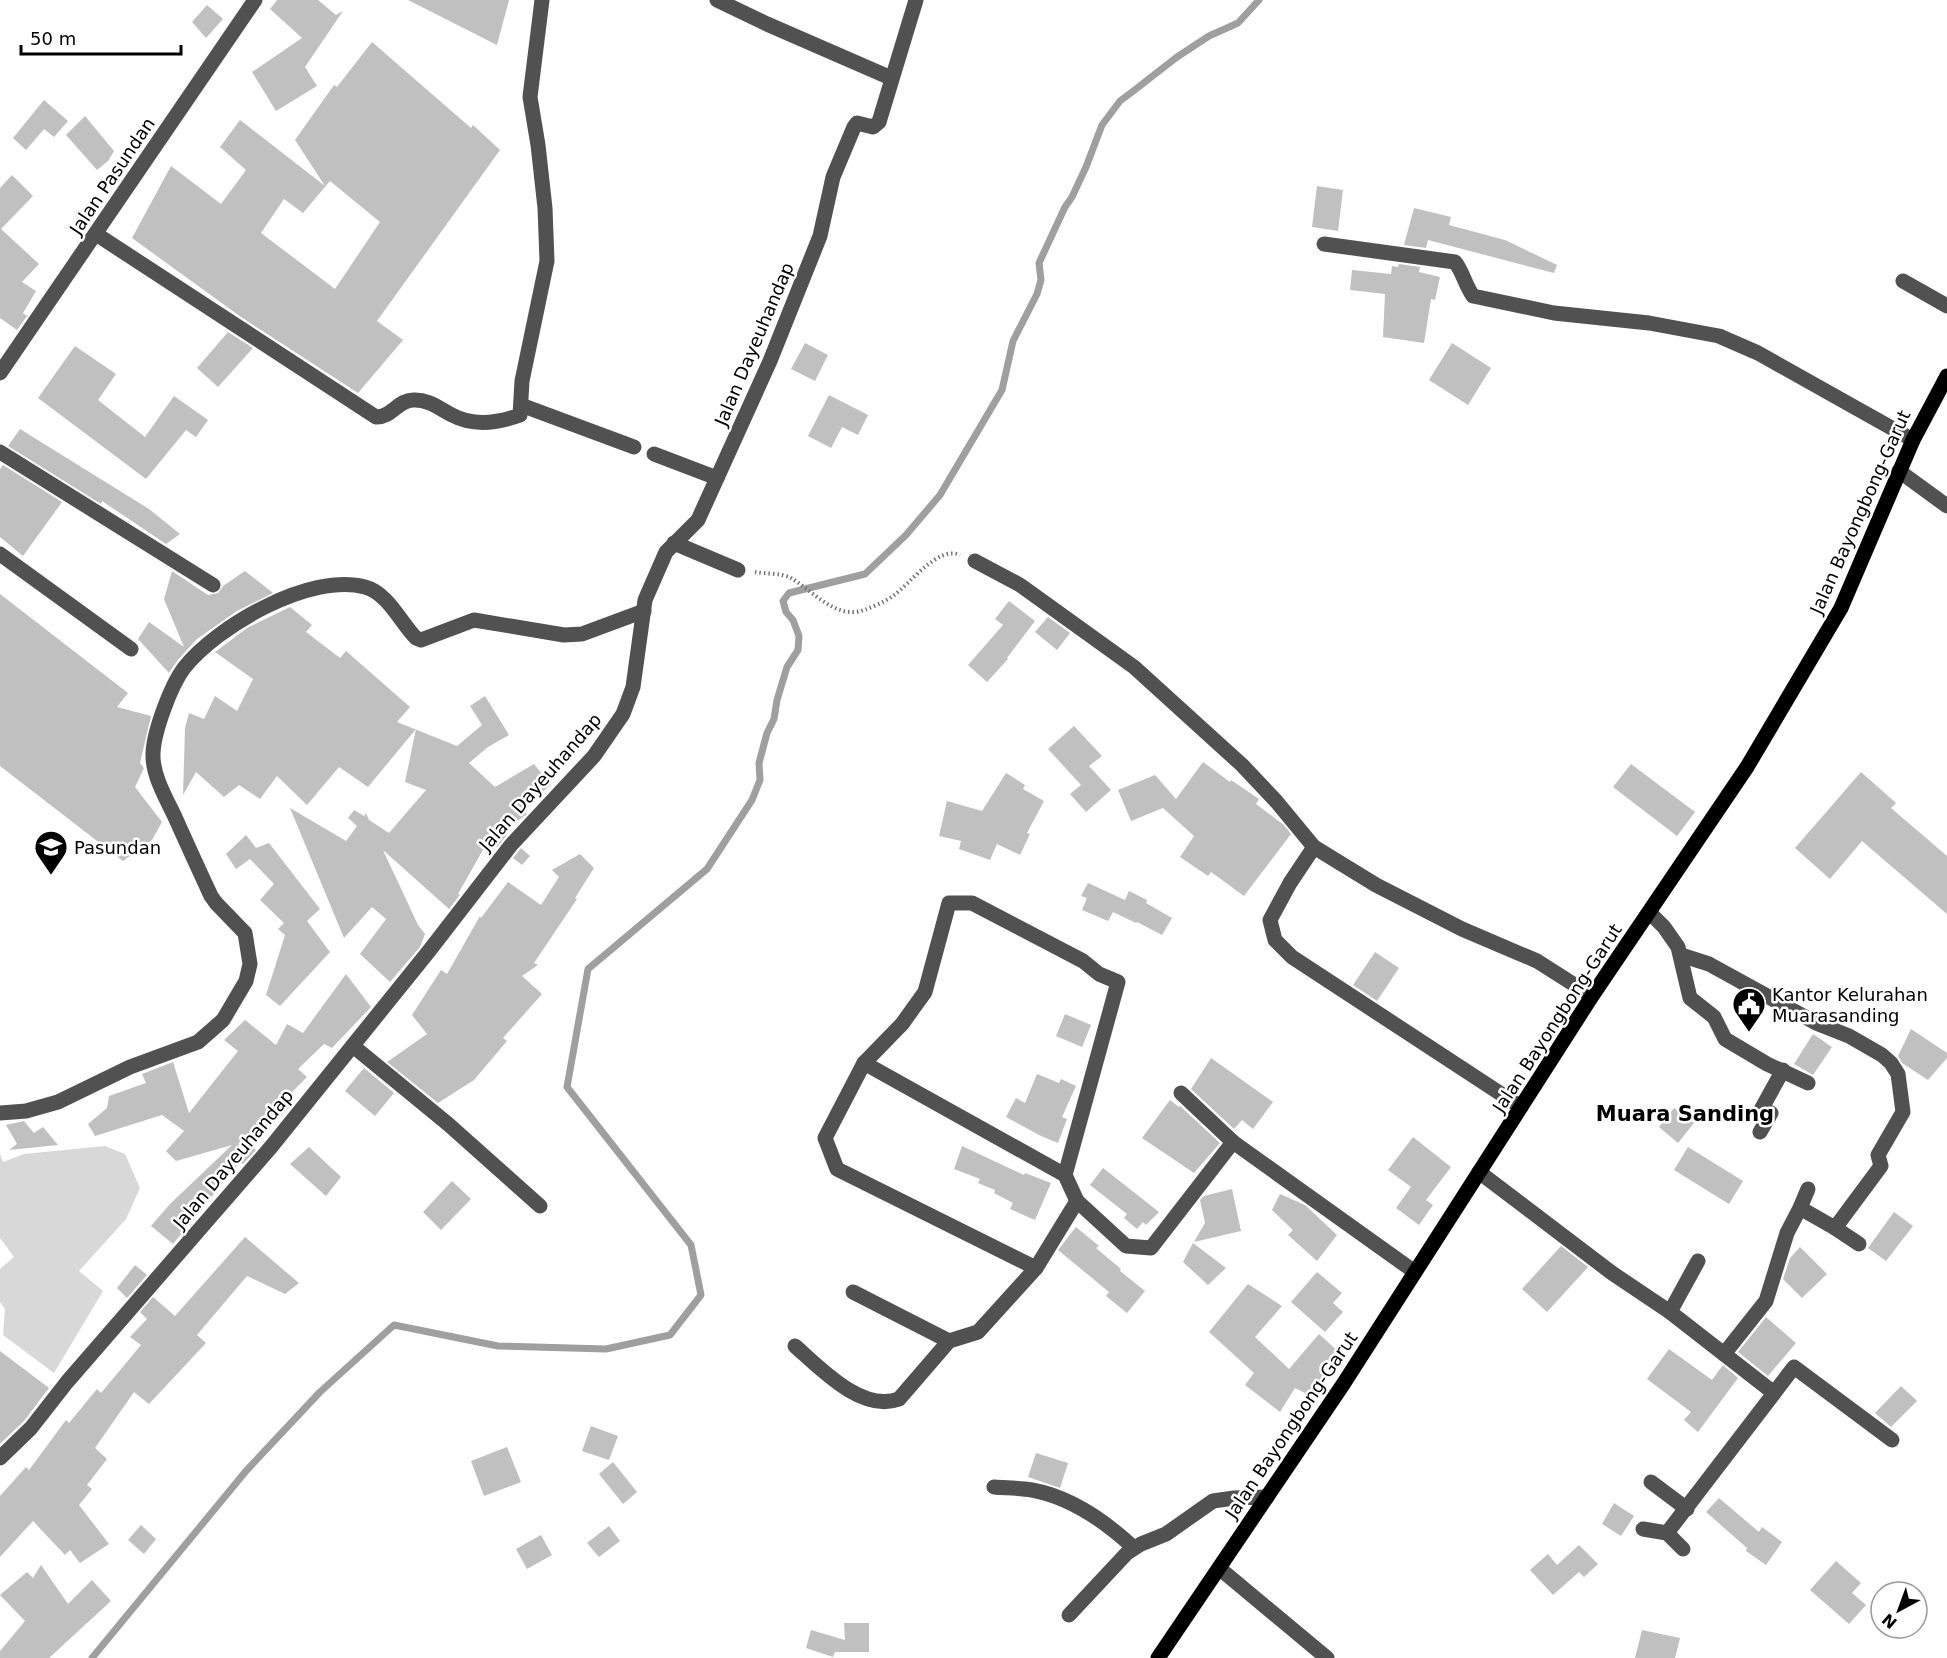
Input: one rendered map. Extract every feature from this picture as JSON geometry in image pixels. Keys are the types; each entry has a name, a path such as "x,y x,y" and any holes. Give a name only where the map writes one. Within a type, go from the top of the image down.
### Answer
{"main road":[{"name":"Jalan Bayongbong-Garut","path":"1158,1658 1344,1383 1592,996 1747,767 1841,608 1913,440 1947,376"}],"street":[{"name":"Jalan Pasundan","path":"0,373 255,0"},
{"path":"96,234 376,417 386,416 402,403 416,400 430,403 455,417 475,423 501,422 520,415 522,381 547,261 544,198 530,97 542,0"},
{"path":"717,0 891,78"},
{"name":"Jalan Dayeuhandap","path":"0,1458 31,1428 67,1382 271,1147 511,845 594,756 623,714 633,687 644,605 670,548 698,520 770,361 819,236 833,177 852,133 857,123 873,127 879,122 916,0"},
{"path":"1324,244 1455,262 1473,296 1554,313 1649,323 1719,336 1758,353 1913,440"},
{"path":"1903,281 1947,306"},
{"path":"521,405 634,447"},
{"path":"0,452 213,585"},
{"path":"654,454 717,478"},
{"path":"1899,471 1947,506"},
{"path":"670,548 738,570"},
{"path":"0,554 131,649"},
{"path":"975,561 1020,585 1134,667 1242,765 1314,847 1376,885 1462,929 1537,961 1592,996"},
{"path":"0,1113 26,1111 47,1106 130,1067 198,1042 223,1020 246,981 249,964 245,933 212,896 159,782 152,755 154,741 174,684 193,658 226,629 292,595 336,586 365,587 373,590 385,600 416,639 421,640 474,620 564,635 582,634 644,605"},
{"path":"1314,847 1290,883 1270,921 1275,940 1292,957 1521,1107"},
{"path":"1036,1268 837,1169 825,1138 864,1063 902,1024 925,992 949,903 972,903 1083,961 1099,974 1118,982 1065,1175"},
{"path":"1650,913 1673,939 1681,955 1690,998 1714,1017 1725,1039 1767,1064 1808,1083"},
{"path":"1681,955 1709,964 1816,1023 1849,1036 1892,1063 1898,1074 1903,1112 1878,1155 1881,1166 1835,1228"},
{"path":"353,1046 448,1124 540,1206"},
{"path":"864,1063 1065,1175 1077,1201 1126,1246 1151,1248 1233,1142"},
{"path":"1760,1132 1771,1113 1762,1107 1783,1070"},
{"path":"1181,1093 1233,1142 1415,1272"},
{"path":"1479,1172 1612,1273 1670,1312 1774,1393"},
{"path":"1724,1354 1766,1302 1787,1233 1808,1189"},
{"path":"795,1346 842,1388 879,1402 889,1403 899,1399 949,1341 978,1332 1036,1268 1077,1201"},
{"path":"1800,1208 1859,1244"},
{"path":"1670,1312 1698,1261"},
{"path":"853,1292 949,1341"},
{"path":"1667,1533 1794,1367 1893,1440"},
{"path":"1651,1482 1687,1509"},
{"path":"994,1487 1032,1490 1066,1502 1108,1525 1134,1548"},
{"path":"1069,1616 1134,1548 1166,1534 1214,1501 1267,1497"},
{"path":"1643,1529 1667,1533 1683,1549"},
{"path":"1219,1568 1327,1658"}],"path":[{"path":"738,570 789,577 843,612 861,612 891,597 939,556 955,552 975,561"}],"shaded area":[{"path":"105,1146 125,1154 140,1188 126,1219 79,1271 103,1291 54,1373 3,1335 5,1309 0,1302 0,1269 14,1257 0,1238 0,1154 3,1162 24,1154"}],"building":[{"path":"277,0 318,0 336,15 343,11 305,67 317,86 276,111 252,72 302,38 270,9"},
{"path":"408,0 509,0 497,45"},
{"path":"207,5 223,19 206,38 192,22"},
{"path":"372,42 471,128 473,125 500,150 377,321 403,340 358,393 241,317 132,238 171,166 221,204 246,170 220,147 240,120 325,186 295,140 334,85 337,87","holes":["330,181 380,222 335,289 261,233 284,199 303,213"]},
{"path":"44,100 68,121 54,137 44,129 26,150 13,138"},
{"path":"85,116 114,151 108,161 97,170 66,135"},
{"path":"12,175 33,196 1,229 39,264 22,282 36,291 23,313 27,316 17,330 0,318 0,188"},
{"path":"1317,186 1343,190 1338,231 1312,227"},
{"path":"1414,208 1451,217 1449,225 1505,240 1557,265 1554,273 1428,240 1426,248 1404,245"},
{"path":"1399,264 1420,267 1419,272 1440,277 1435,300 1431,299 1424,343 1383,337 1385,294 1350,290 1352,270 1391,274 1392,266 1398,267"},
{"path":"228,332 253,348 218,387 197,368"},
{"path":"805,343 828,355 815,381 791,369"},
{"path":"1452,343 1491,368 1468,405 1429,380"},
{"path":"75,346 116,374 98,400 145,437 174,396 208,420 196,437 186,430 146,479 38,398"},
{"path":"829,395 868,415 858,435 842,427 831,448 808,436"},
{"path":"20,429 149,509 180,534 166,544 102,501 101,504 8,446"},
{"path":"3,465 62,502 23,556 0,537 0,469"},
{"path":"172,571 208,595 218,593 223,586 245,571 273,593 237,611 197,639 169,673 138,639 149,622 184,647 164,599"},
{"path":"0,594 128,693 117,707 151,716 140,763 144,768 135,787 162,822 152,840 123,861 0,766"},
{"path":"1009,601 1035,621 1008,659 987,682 968,665 1003,625 995,619"},
{"path":"290,607 312,625 306,632 340,658 346,651 410,707 397,722 416,729 368,787 339,767 307,805 277,776 260,799 239,785 224,797 196,772 183,795 185,728 189,713 204,719 215,696 237,711 253,679 215,652 247,628"},
{"path":"1048,617 1070,633 1057,650 1035,632"},
{"path":"485,696 509,735 488,747 469,763 495,787 534,764 551,785 521,809 527,814 503,832 507,835 497,847 488,841 458,894 460,895 449,909 383,850 418,925 425,934 420,947 390,982 360,954 386,919 372,907 344,938 290,808 346,841 357,826 348,818 354,810 364,816 366,813 369,820 389,833 426,790 405,782 416,730 457,746 482,725 470,706"},
{"path":"1074,726 1102,756 1089,766 1111,790 1086,812 1070,794 1081,785 1048,749"},
{"path":"1203,762 1230,782 1231,780 1259,799 1256,804 1284,825 1291,834 1244,896 1211,872 1208,876 1180,857 1194,836 1163,808 1131,821 1118,790 1155,775 1176,799"},
{"path":"1631,764 1695,812 1677,836 1613,787"},
{"path":"1861,772 1896,803 1891,808 1947,856 1947,914 1862,841 1830,879 1795,848"},
{"path":"1006,773 1025,785 1023,789 1044,801 1027,833 1030,834 1020,855 997,844 990,860 959,849 961,841 939,836 947,801 982,811"},
{"path":"246,835 256,848 269,843 320,909 307,921 330,952 280,1006 266,995 285,935 278,929 284,923 260,900 274,884 250,859 236,869 226,854"},
{"path":"521,848 530,856 522,865 513,858"},
{"path":"580,854 594,868 575,898 577,899 534,963 538,965 522,976 542,994 503,1038 507,1041 474,1080 438,1103 387,1062 427,1034 412,1015 441,970 447,974 480,916 481,918 508,882 541,905 559,877 552,870"},
{"path":"1088,883 1125,900 1129,891 1147,900 1146,903 1172,918 1162,935 1113,912 1108,921 1082,910 1087,898 1081,896"},
{"path":"1375,952 1399,968 1377,1001 1353,985"},
{"path":"346,974 371,1007 332,1048 324,1044 298,1069 307,1077 285,1099 292,1104 261,1137 245,1141 256,1150 243,1164 240,1162 173,1244 151,1226 170,1204 232,1145 176,1161 166,1151 184,1131 162,1115 95,1136 88,1124 107,1108 109,1096 146,1083 142,1074 173,1062 189,1113 238,1051 224,1040 245,1020 276,1045 287,1024 303,1033"},
{"path":"1065,1014 1091,1025 1082,1047 1056,1036"},
{"path":"1911,1029 1947,1053 1947,1058 1928,1080 1902,1063 1898,1056"},
{"path":"1813,1034 1832,1047 1813,1075 1794,1064"},
{"path":"1211,1058 1273,1102 1253,1129 1242,1120 1234,1129 1191,1089"},
{"path":"364,1068 394,1093 375,1116 345,1091"},
{"path":"1037,1074 1059,1083 1061,1079 1076,1086 1062,1117 1067,1119 1058,1143 1006,1117 1016,1098 1025,1103"},
{"path":"1170,1100 1180,1106 1220,1143 1194,1173 1142,1138"},
{"path":"1674,1108 1694,1123 1678,1143 1659,1127"},
{"path":"24,1121 34,1133 43,1127 58,1145 9,1150 17,1144 6,1125"},
{"path":"1413,1137 1451,1167 1426,1200 1433,1205 1419,1225 1396,1208 1411,1187 1388,1170"},
{"path":"962,1146 1024,1175 1025,1173 1051,1183 1035,1220 1010,1209 1013,1203 994,1193 995,1190 978,1183 980,1179 954,1169"},
{"path":"309,1147 341,1177 326,1196 290,1164"},
{"path":"1688,1147 1743,1181 1729,1204 1674,1170"},
{"path":"1103,1168 1159,1212 1146,1225 1143,1222 1137,1229 1124,1218 1127,1214 1090,1185"},
{"path":"452,1181 471,1199 441,1230 423,1212"},
{"path":"1232,1189 1241,1231 1194,1242 1205,1223 1200,1200 1204,1196"},
{"path":"1280,1194 1305,1205 1337,1235 1317,1261 1288,1235 1293,1230 1272,1210"},
{"path":"1894,1212 1913,1226 1886,1261 1868,1248"},
{"path":"1076,1227 1099,1246 1096,1248 1121,1269 1120,1271 1145,1291 1127,1313 1106,1296 1109,1292 1058,1250"},
{"path":"245,1237 299,1283 285,1294 247,1276 197,1335 206,1343 149,1404 134,1392 95,1448 107,1459 87,1485 92,1489 79,1505 109,1544 80,1563 70,1550 65,1555 33,1521 0,1557 0,1496 26,1467 29,1470 66,1420 69,1423 97,1389 101,1393 141,1345 130,1337 147,1319 140,1312 153,1297 175,1316"},
{"path":"1193,1243 1226,1268 1208,1285 1183,1262"},
{"path":"1561,1246 1588,1267 1547,1312 1522,1289"},
{"path":"1800,1247 1827,1274 1802,1298 1783,1279 1790,1258"},
{"path":"135,1265 147,1275 127,1298 117,1288"},
{"path":"1317,1272 1342,1293 1333,1303 1343,1312 1325,1332 1291,1302"},
{"path":"1248,1284 1282,1306 1255,1337 1289,1369 1319,1334 1342,1355 1309,1395 1295,1388 1280,1412 1245,1385 1254,1373 1209,1332"},
{"path":"1766,1317 1796,1343 1768,1376 1738,1352"},
{"path":"1669,1349 1712,1380 1723,1365 1738,1378 1698,1432 1684,1420 1691,1412 1647,1379"},
{"path":"0,1351 49,1388 24,1421 0,1444"},
{"path":"1901,1386 1917,1401 1891,1427 1875,1413"},
{"path":"591,1426 618,1436 609,1460 582,1451"},
{"path":"507,1447 521,1482 484,1496 471,1461"},
{"path":"1036,1453 1068,1463 1060,1488 1028,1477"},
{"path":"613,1462 637,1492 623,1504 599,1474"},
{"path":"1719,1498 1759,1532 1762,1527 1782,1542 1766,1565 1746,1551 1747,1548 1706,1512"},
{"path":"1614,1503 1634,1516 1621,1536 1602,1524"},
{"path":"141,1525 156,1539 144,1554 128,1540"},
{"path":"609,1526 620,1541 599,1557 587,1543"},
{"path":"541,1535 552,1555 527,1569 516,1549"},
{"path":"1579,1545 1598,1564 1584,1577 1579,1572 1553,1595 1530,1570 1548,1554 1557,1565"},
{"path":"1836,1561 1861,1583 1852,1593 1866,1605 1849,1624 1810,1590"},
{"path":"41,1565 68,1604 92,1580 111,1601 49,1658 0,1658 0,1651 25,1621 0,1595 27,1572 33,1578"},
{"path":"844,1623 869,1623 869,1652 835,1652 833,1657 806,1648 811,1630 845,1640"},
{"path":"1642,1630 1680,1638 1675,1658 1635,1658"}],"waterway":[{"path":"92,1658 246,1471 320,1392 394,1325 498,1346 606,1349 670,1335 701,1295 691,1245 567,1087 588,969 707,869 752,800 760,780 759,763 767,733 774,719 787,667 798,650 799,636 793,620 786,612 783,601 789,593 865,574 906,535 940,495 1002,390 1013,341 1037,294 1041,280 1039,263 1086,167 1102,125 1120,101 1177,57 1209,36 1238,23 1259,0"}],"place":[{"name":"Pasundan","path":"51,876"},
{"name":"Kantor Kelurahan Muarasanding","path":"1749,1033"}],"district":[{"name":"Muara Sanding","path":"1685,1114"}]}
